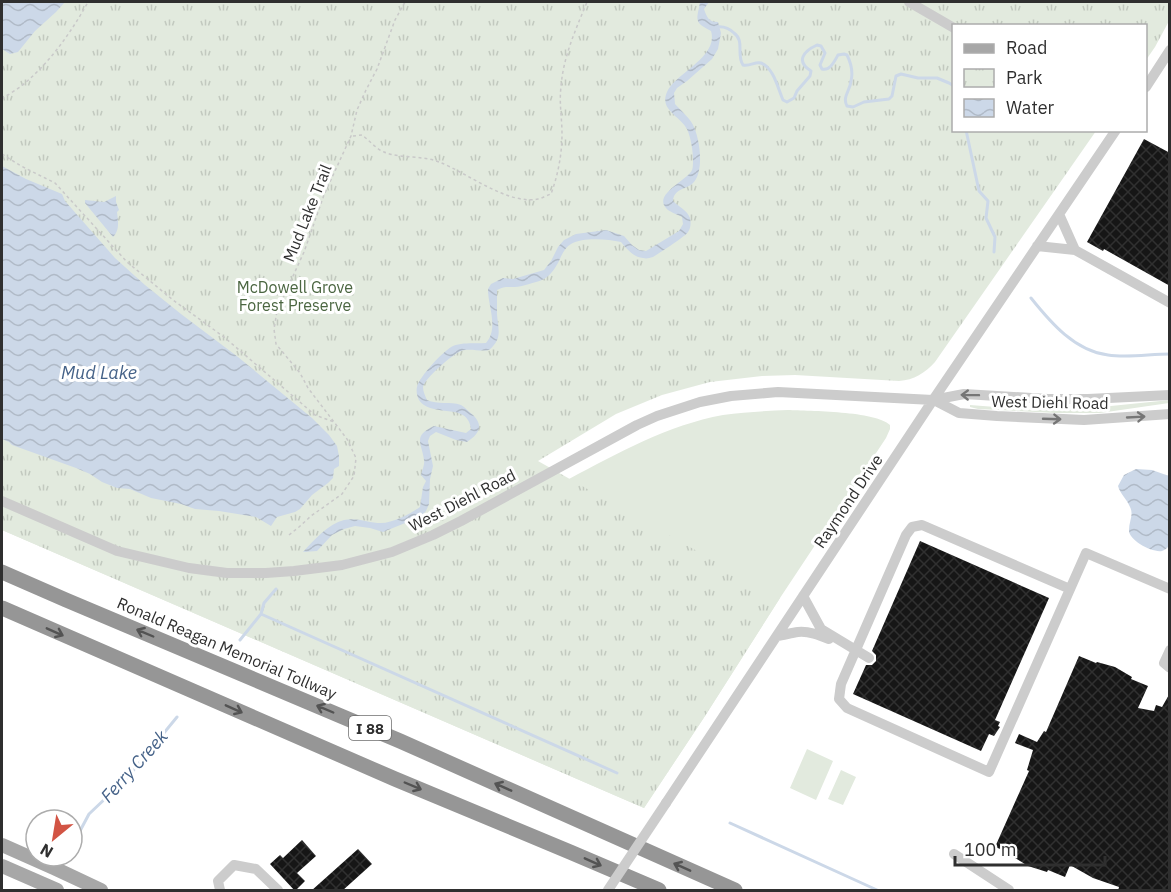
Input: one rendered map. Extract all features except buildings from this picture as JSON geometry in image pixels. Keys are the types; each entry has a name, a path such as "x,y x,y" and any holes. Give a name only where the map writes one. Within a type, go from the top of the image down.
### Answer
{"highway":[{"name":"Ronald Reagan Memorial Tollway","path":"2,572 400,741 735,891"},
{"name":"I 88","path":"2,608 659,891"}],"main road":[{"path":"2,845 101,891"},
{"path":"2,866 57,891"}],"street":[{"path":"909,2 952,27"},
{"path":"1147,85 1170,50"},
{"name":"Raymond Drive","path":"608,891 933,400 1115,132"},
{"path":"1059,214 1075,249"},
{"path":"1037,246 1075,249 1170,303"},
{"name":"West Diehl Road","path":"2,501 117,551 178,566 227,573 311,570 342,565 392,552 461,521 637,424 700,402 731,396 778,392 933,400 964,394 1048,399 1170,395"},
{"name":"West Diehl Road","path":"933,400 959,413 997,416 1084,420 1170,414"},
{"path":"1070,589 922,525 912,527 906,535 852,648 839,699 847,708 989,772 1086,553 1170,589"},
{"path":"803,596 821,629 869,657"},
{"path":"777,636 807,632 852,648"},
{"path":"1170,650 1164,663 1170,668"},
{"path":"954,854 1009,891"},
{"path":"220,891 218,881 234,865 256,869 278,891"}],"path":[{"path":"2,99 24,84 47,62 88,2"},
{"name":"Mud Lake Trail","path":"289,535 342,494 354,476 356,458 347,439 300,373 276,344 274,329 277,311 304,252 324,195 351,136 357,110 377,69 395,20 405,2"},
{"path":"351,136 362,135 384,153 436,160 512,197 526,200 539,199 551,194 557,178 562,135 561,84 567,55 587,2"},
{"path":"2,153 21,166 55,183 127,262 173,300 224,337 315,415 335,422"}],"green space":[{"name":"McDowell Grove Forest Preserve","path":"2,2 1169,2 1169,21 1147,59 1147,24 952,24 952,132 1095,132 935,362 923,373 899,381 795,375 710,382 662,395 616,414 538,461 780,598 644,808 2,530"},
{"path":"1170,400 1169,403 1100,413 1055,413 970,407 970,405 1035,410 1101,407"},
{"path":"788,410 857,414 882,420 890,425 890,429 644,808 2,530 569,479 644,441 683,426 723,415"},
{"path":"807,749 833,761 816,800 790,788"},
{"path":"841,770 856,777 843,805 828,799"}],"water":[{"path":"2,2 65,2 35,31 18,52 10,54 2,49"},
{"path":"700,2 709,2 704,9 705,12 710,20 718,22 721,33 718,49 712,59 674,93 675,104 693,125 698,138 700,155 699,172 696,179 692,184 677,192 673,201 689,215 691,223 688,232 653,257 647,258 633,254 621,242 582,240 566,248 555,268 545,279 497,290 499,334 493,346 489,350 464,350 457,353 434,372 423,387 427,400 461,405 473,415 479,426 475,436 467,442 436,432 430,436 428,441 433,466 429,504 426,511 420,517 383,532 355,526 344,529 332,535 317,551 303,552 322,533 338,522 354,519 386,523 401,518 420,507 426,481 421,475 424,462 420,440 423,433 434,426 466,433 471,429 468,420 463,415 425,406 418,398 417,387 427,371 449,348 461,344 486,343 492,331 488,296 491,284 503,278 513,279 544,270 564,240 576,234 606,230 624,236 639,250 646,251 679,231 683,224 682,217 666,208 663,203 664,197 692,170 693,153 687,129 668,108 665,98 671,85 695,65 712,40 711,31 701,25 698,20"},
{"name":"Mud Lake","path":"2,166 62,194 65,201 115,258 145,285 312,418 337,446 339,466 334,469 333,478 312,495 300,509 277,517 271,526 256,517 195,509 151,498 130,489 117,488 76,468 12,445 2,439"},
{"path":"116,196 119,210 117,212 118,225 113,237 85,203 85,200 104,202"},
{"path":"1136,469 1152,470 1169,476 1169,546 1165,550 1152,550 1141,545 1130,534 1131,510 1118,486 1124,475"}],"waterway":[{"path":"716,27 728,29 737,36 743,65 761,63 769,69 783,100 787,102 794,98 810,76 811,71 802,60 805,53 817,45 821,46 825,53 820,65 822,69 830,67 838,55 847,55 852,75 846,97 847,106 853,107 864,102 889,99 892,96 896,76 901,74 918,78 937,78 952,85"},
{"path":"966,132 979,191 988,201 986,218 995,237 994,252"},
{"path":"1031,298 1065,334 1085,348 1108,355 1170,354"},
{"name":"Ferry Creek","path":"240,640 261,614 264,603 276,589"},
{"path":"261,614 617,773"},
{"name":"Ferry Creek","path":"84,823 89,814 127,778 177,717"},
{"path":"730,823 877,890"}]}
